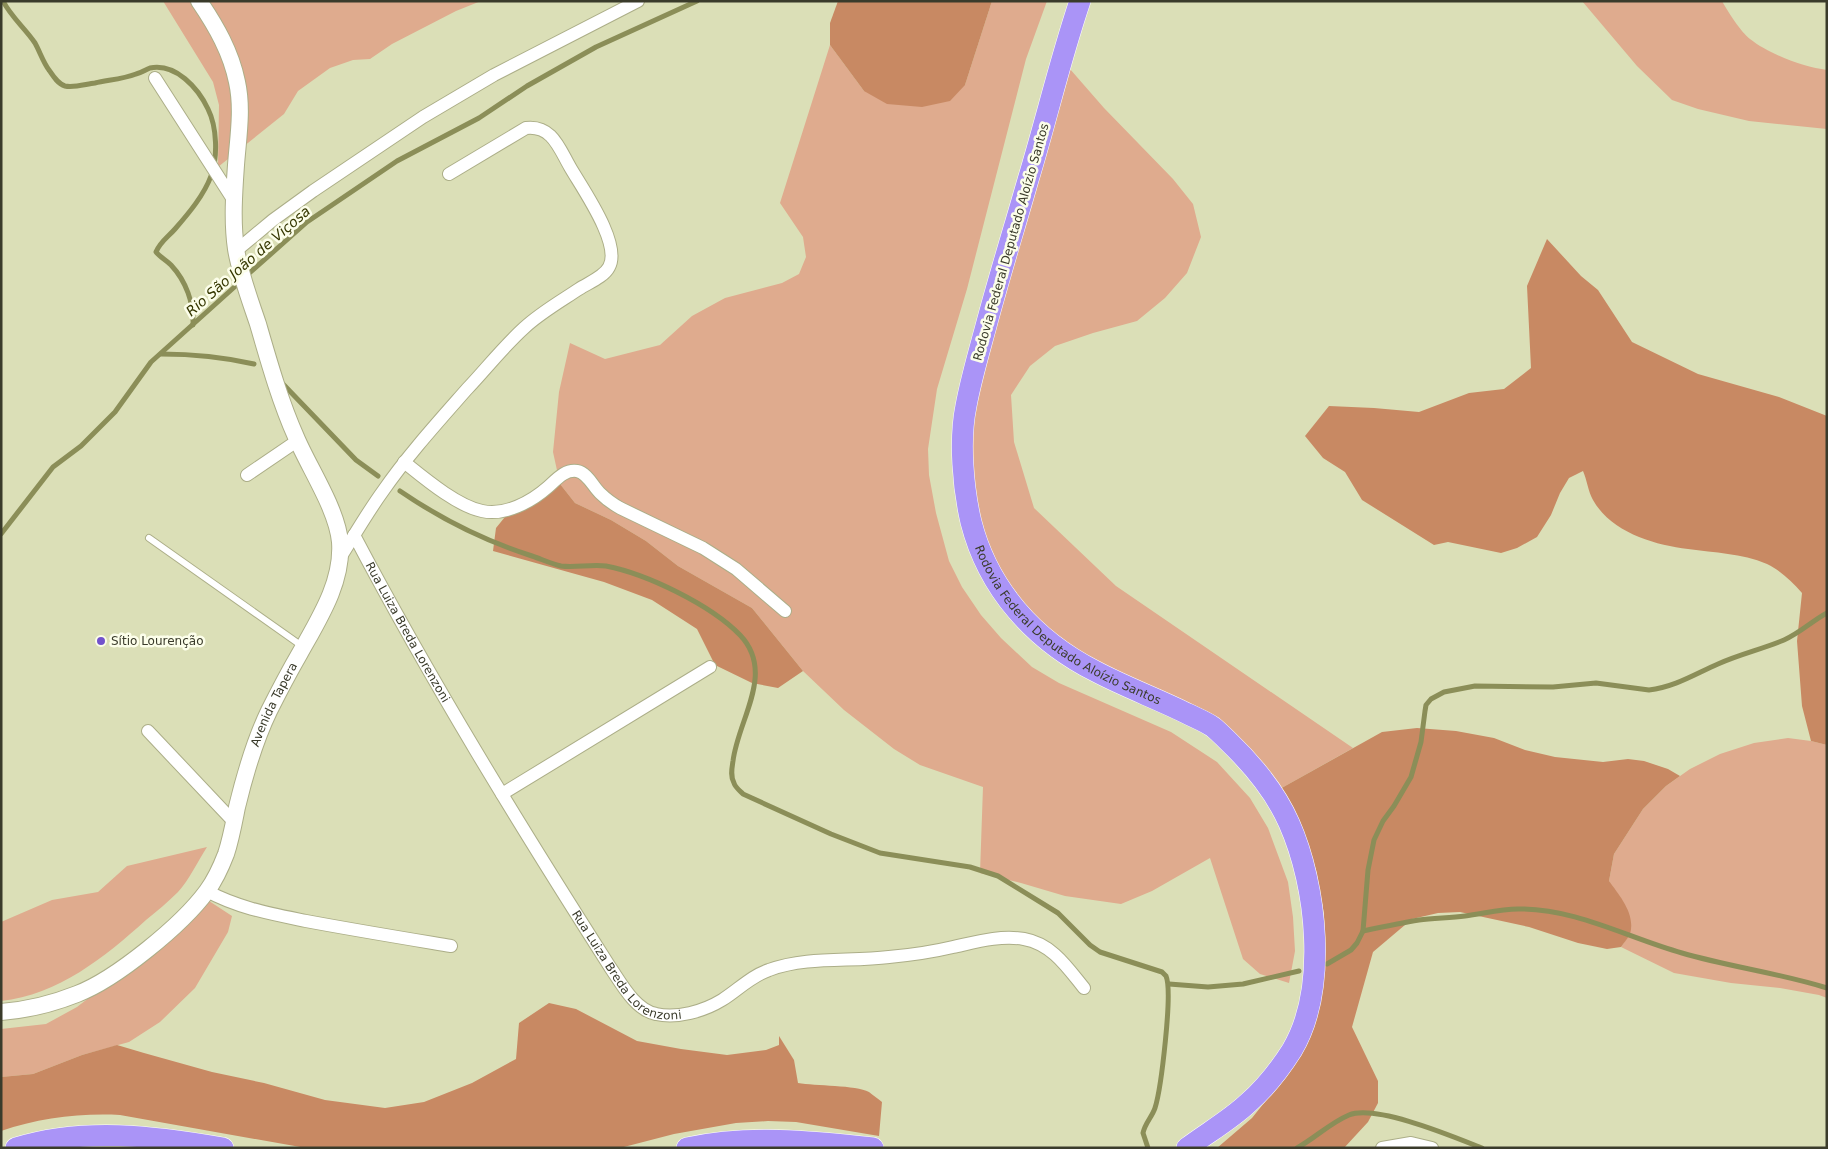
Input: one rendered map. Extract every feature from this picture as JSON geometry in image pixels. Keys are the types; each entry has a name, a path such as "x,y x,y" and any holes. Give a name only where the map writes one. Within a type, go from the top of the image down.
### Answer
{"highway":[{"name":"Rodovia Federal Deputado Aloízio Santos","path":"1080,1 997,284 965,409 962,441 965,484 971,521 981,551 997,586 1019,615 1051,643 1094,671 1213,726 1246,758 1272,790 1290,824 1301,857 1313,916 1316,950 1313,984 1307,1015 1292,1049 1248,1104 1187,1148"},
{"path":"16,1148 47,1140 88,1135 143,1137 223,1148"},
{"path":"687,1148 751,1139 812,1141 872,1148"}],"street":[{"name":"Avenida Tapera","path":"1,1012 29,1009 50,1004 79,994 107,978 136,958 174,926 207,891 227,852 253,748 282,685 335,583 340,558 340,539 333,516 282,402 238,255 234,201 239,131 237,82 228,52 216,25 199,1"},
{"path":"238,255 273,220 423,117 494,74 638,1"},
{"path":"155,78 234,201"},
{"path":"340,558 404,462 474,381 525,327 553,306 601,275 609,268 612,259 607,234 601,220 561,152 549,133 544,129 536,127 526,128 448,174"},
{"path":"247,475 298,441"},
{"path":"404,462 443,491 482,511 496,511 521,505 545,490 565,473 571,471 583,474 608,500 620,508 703,548 736,569 785,611"},
{"name":"Rua Luiza Breda Lorenzoni","path":"354,535 437,686 502,794 610,967 626,990 642,1008 656,1014 676,1015 696,1012 720,1001 752,977 770,969 790,964 887,958 1000,938 1024,939 1052,952 1084,988"},
{"path":"502,794 710,667"},
{"path":"148,731 234,822"},
{"path":"207,891 230,902 266,912 332,926 451,946"},
{"path":"1382,1148 1411,1143 1432,1148"}],"lane":[{"path":"149,538 303,647"}],"shaded area":[{"path":"163,1 481,1 456,11 392,44 370,59 353,60 330,68 298,91 284,114 218,167 219,105 213,82"},
{"path":"838,1 992,1 965,85 950,101 922,107 887,104 864,91 830,45 830,23"},
{"path":"992,1 1047,1 1026,59 967,289 937,389 928,449 929,475 936,513 949,561 962,587 981,615 1001,638 1032,667 1059,683 1171,732 1217,762 1250,798 1268,828 1288,882 1295,951 1289,983 1260,974 1243,959 1210,858 1152,891 1121,904 1065,896 980,873 983,787 920,765 894,749 844,710 803,671 752,608 678,566 646,541 611,520 575,503 560,484 553,452 559,392 570,343 605,359 660,345 692,316 725,298 782,283 799,274 806,257 803,237 780,203 830,45 864,91 965,85"},
{"path":"1582,1 1722,1 1743,32 1758,45 1787,59 1827,70 1827,129 1749,121 1698,109 1672,100 1637,66"},
{"path":"1056,53 1104,108 1173,179 1193,204 1201,237 1187,273 1165,298 1137,321 1055,346 1030,366 1011,395 1014,442 1034,508 1116,586 1353,748 1278,790 1253,759 1066,655 1018,614 959,482"},
{"path":"1547,239 1581,276 1598,290 1632,342 1698,374 1779,397 1827,416 1827,745 1811,741 1802,706 1797,641 1802,593 1786,577 1767,564 1728,554 1661,544 1622,529 1601,511 1593,500 1583,471 1569,478 1560,493 1551,515 1537,537 1517,548 1501,553 1448,542 1434,545 1362,500 1345,472 1323,458 1305,436 1329,406 1419,412 1469,393 1504,389 1531,368 1527,286"},
{"path":"560,484 575,503 611,520 646,541 678,566 752,608 803,671 778,688 752,683 715,665 697,629 652,600 604,582 493,551 496,528 513,507"},
{"path":"1417,728 1456,731 1494,738 1525,750 1555,757 1603,762 1628,759 1644,761 1668,769 1680,776 1666,786 1643,809 1614,854 1609,881 1629,912 1631,919 1630,934 1621,947 1607,949 1578,943 1529,927 1460,912 1438,913 1412,919 1373,952 1352,1027 1378,1081 1378,1103 1368,1122 1344,1148 1217,1148 1252,1118 1280,1083 1325,958 1324,914 1316,870 1309,849 1278,790 1382,732"},
{"path":"1788,738 1827,745 1827,998 1780,988 1731,983 1674,973 1621,947 1630,934 1609,881 1614,854 1643,809 1666,786 1690,769 1720,754 1754,743"},
{"path":"207,847 178,892 97,960 80,972 42,991 1,1001 1,922 52,900 98,892 127,866"},
{"path":"206,899 232,916 228,932 195,988 160,1022 129,1042 82,1055 33,1074 1,1077 1,1029 46,1024 77,1007 159,944"},
{"path":"549,1003 576,1009 637,1041 681,1049 727,1055 766,1050 779,1045 779,1036 794,1060 798,1083 863,1090 869,1092 882,1102 879,1136 796,1122 768,1121 736,1123 674,1134 620,1148 306,1148 120,1115 75,1116 45,1120 1,1131 1,1077 33,1074 82,1055 117,1045 212,1072 264,1083 325,1100 385,1108 424,1102 472,1083 516,1059 519,1023"}],"waterway":[{"path":"3,1 35,43 52,75 62,85 72,87 95,83 126,77 150,68 160,67 169,69 185,79 204,101 211,116 216,142 215,160 211,176 196,204 162,242 156,252 171,265 185,285 192,309 193,325"},
{"name":"Rio São João de Viçosa","path":"246,276 307,222 397,161 479,118 527,86 596,47 697,1"},
{"name":"Rio São João de Viçosa","path":"1,534 53,467 81,446 115,412 151,362 240,282"},
{"path":"161,354 208,356 254,364"},
{"path":"282,383 356,460 378,476"},
{"path":"400,491 431,511 480,536 550,563 572,567 606,566 659,583 696,602 728,624 740,635 750,650 755,665 752,696 736,745 732,769 732,778 743,794 831,834 880,853 970,867 998,876 1058,913 1090,945 1100,952 1162,972 1166,976 1168,985 1167,1020 1163,1062 1155,1108 1143,1133 1148,1148"},
{"path":"1327,964 1351,950 1363,931 1368,870 1374,840 1383,821 1411,777 1421,742 1426,705 1431,699 1444,692 1475,686 1553,687 1596,683 1649,690 1668,686 1726,660 1784,640 1827,613"},
{"path":"1363,931 1419,920 1459,917 1511,909 1539,910 1581,919 1700,958 1827,988"},
{"path":"1169,984 1208,987 1243,984 1299,971"},
{"path":"1297,1148 1342,1118 1361,1113 1377,1114 1415,1123 1482,1148"}],"place":[{"name":"Sítio Lourenção","path":"101,641"}]}
